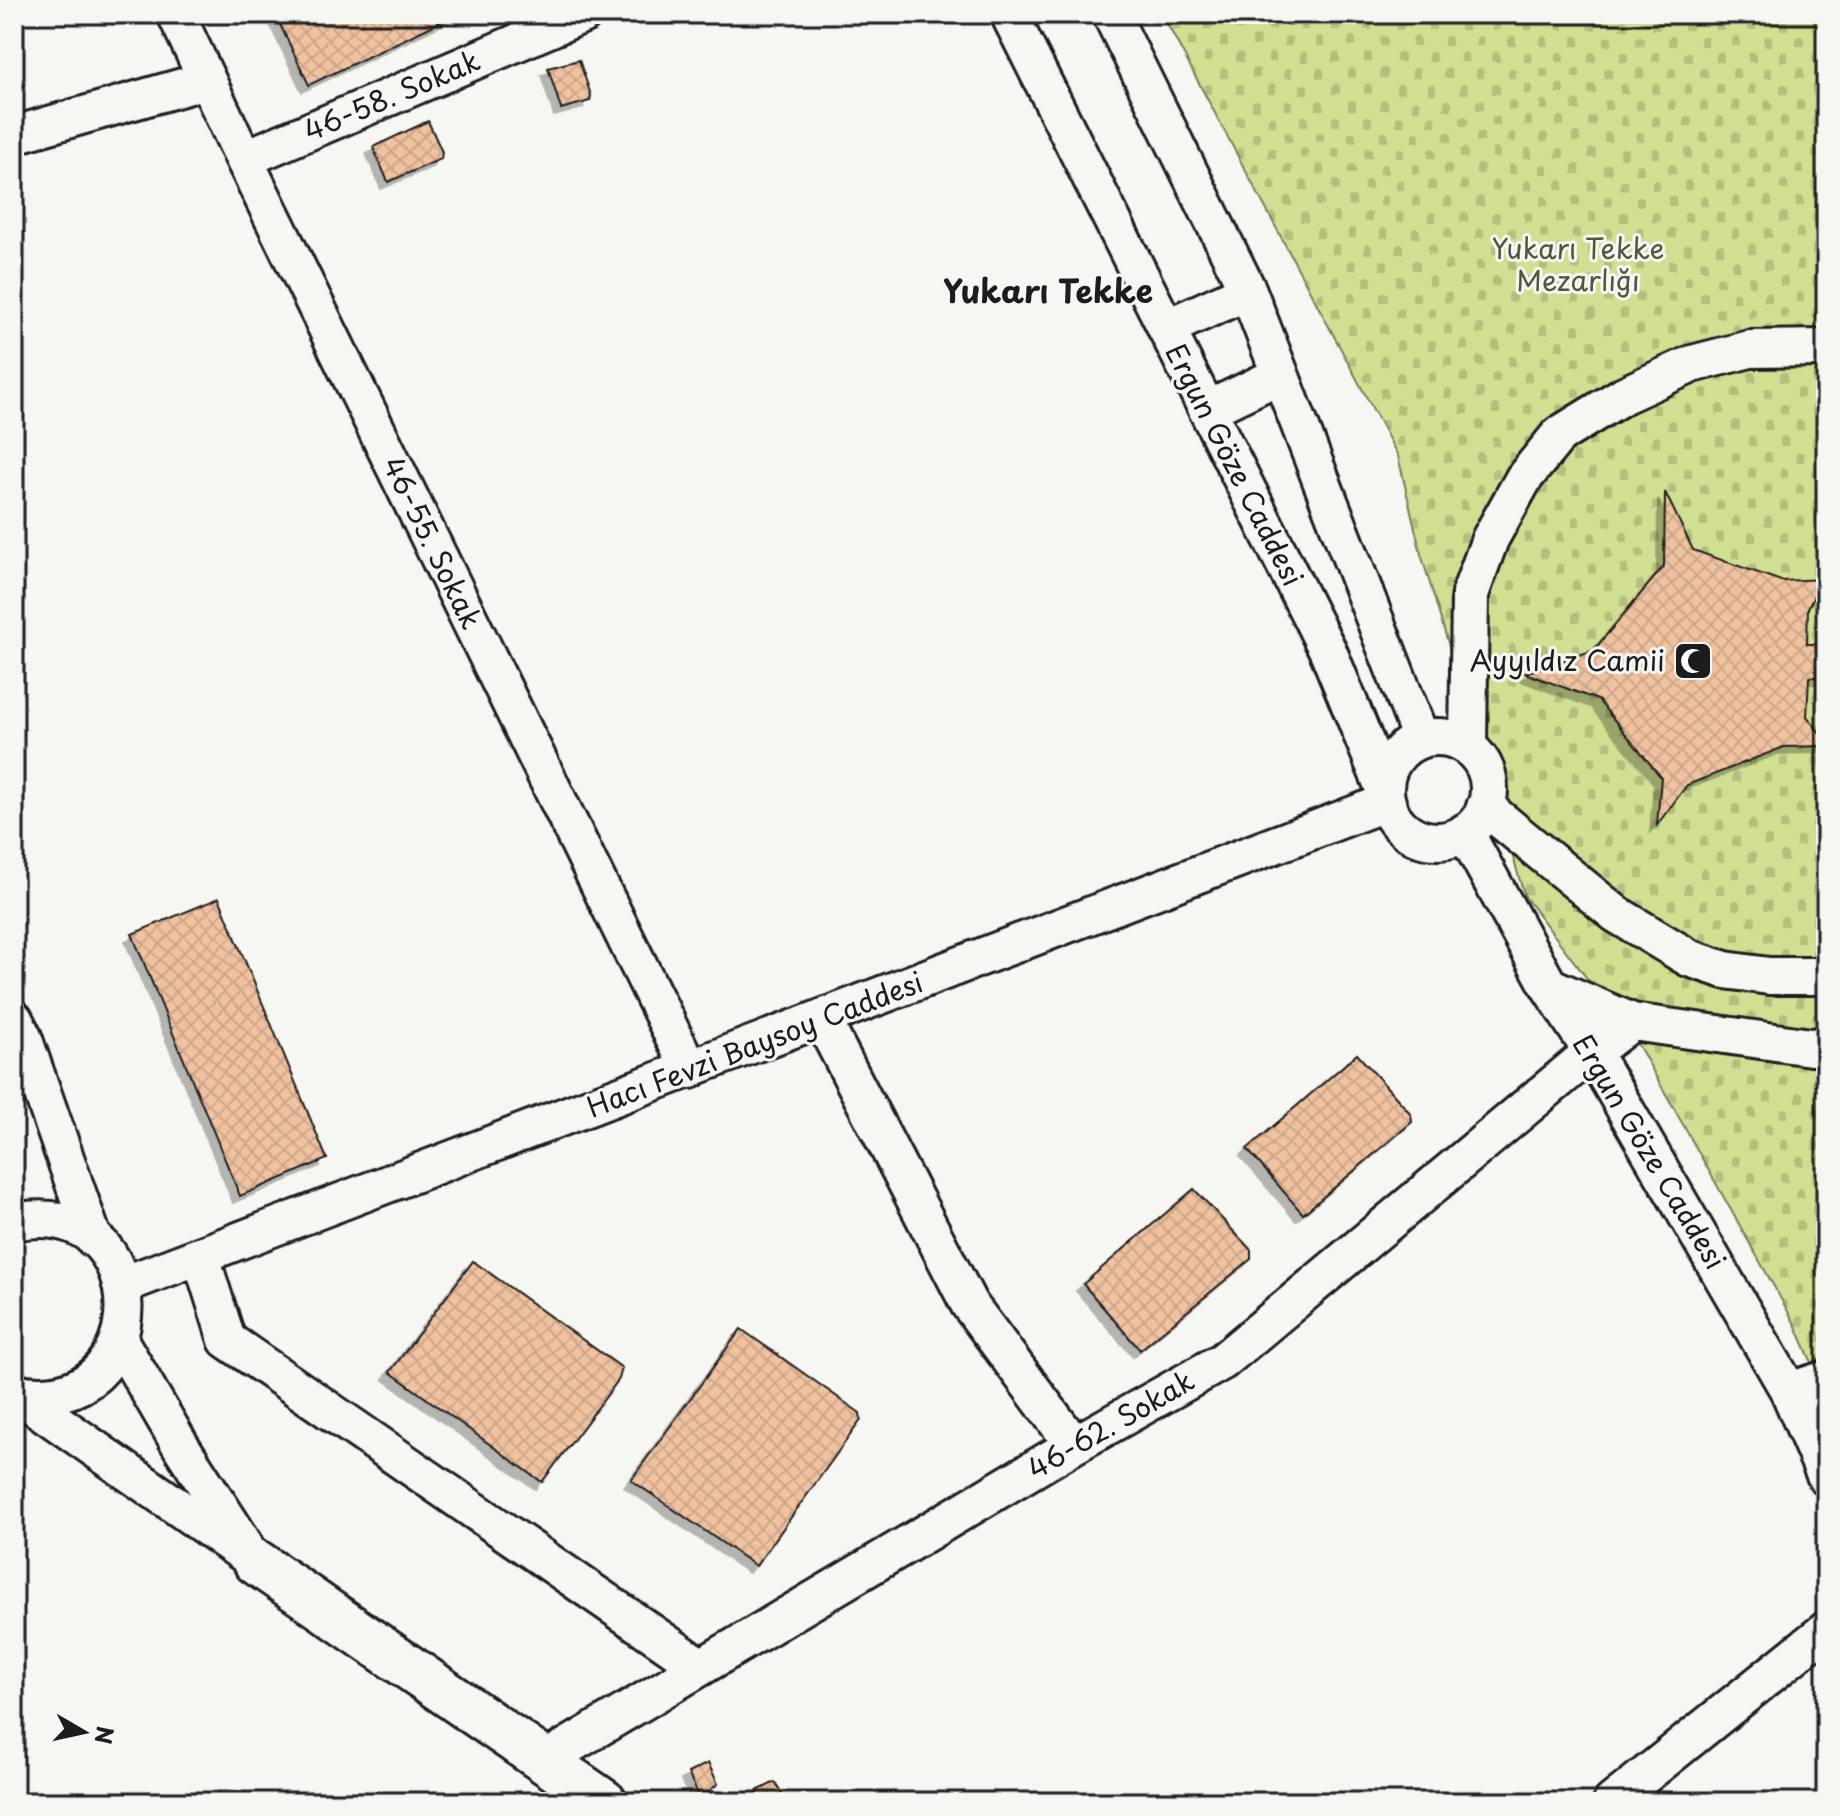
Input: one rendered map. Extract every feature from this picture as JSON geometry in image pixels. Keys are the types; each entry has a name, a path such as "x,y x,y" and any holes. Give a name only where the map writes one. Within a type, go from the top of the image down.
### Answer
{"street":[{"name":"46-55. Sokak","path":"176,14 690,1070"},
{"name":"46-58. Sokak","path":"244,159 584,14"},
{"name":"Ergun Göze Caddesi","path":"1009,14 1328,651 1386,797"},
{"path":"1111,14 1248,291 1421,739"},
{"path":"14,135 207,80"},
{"path":"1166,328 1248,291"},
{"path":"1468,746 1470,594 1490,539 1510,502 1524,478 1559,435 1624,395 1692,364 1750,349 1826,348"},
{"path":"1207,410 1280,375"},
{"path":"1443,737 1468,746 1486,770 1489,792 1475,820 1459,836 1436,841 1417,837 1397,822 1386,797 1393,761 1401,750 1421,739 1443,737"},
{"name":"Hacı Fevzi Baysoy Caddesi","path":"123,1285 822,1019 1386,797"},
{"path":"1475,820 1616,914 1689,958 1725,970 1754,974 1826,976"},
{"name":"Ergun Göze Caddesi","path":"1475,820 1549,986 1592,1052 1789,1391 1826,1477"},
{"path":"1549,986 1632,1022 1811,1047 1826,1045"},
{"path":"14,1019 93,1238"},
{"path":"822,1019 969,1304 1074,1445"},
{"name":"46-62. Sokak","path":"543,1761 1074,1445 1223,1361 1592,1052 1632,1022"},
{"path":"14,1222 35,1219 58,1221 93,1238 112,1259 123,1285 125,1313 119,1340 111,1356 96,1373 73,1388 43,1395 14,1392"},
{"path":"201,1257 227,1340 701,1667"},
{"path":"119,1340 182,1448 256,1562"},
{"path":"1789,1391 1826,1379"},
{"path":"14,1392 604,1802"},
{"path":"1612,1802 1826,1630"}],"green space":[{"name":"Yukarı Tekke Mezarlığı","path":"1162,14 1826,14 1826,1395 1795,1324 1640,1048 1525,897 1421,554 1398,456"}],"building":[{"path":"275,14 457,14 309,85"},
{"path":"579,60 591,95 590,101 561,109 548,68"},
{"path":"428,121 442,152 441,159 388,182 373,147"},
{"name":"Ayyıldız Camii","path":"1665,492 1693,550 1781,581 1823,579 1808,608 1807,644 1826,644 1826,677 1809,677 1807,716 1826,741 1826,746 1784,747 1687,785 1657,825 1661,777 1598,700 1525,673 1594,650 1664,566"},
{"path":"219,898 327,1159 240,1196 132,934"},
{"path":"1357,1054 1411,1114 1412,1122 1303,1214 1247,1149"},
{"path":"1194,1189 1251,1250 1251,1259 1140,1350 1083,1284"},
{"path":"473,1261 622,1368 619,1379 542,1482 390,1372"},
{"path":"741,1329 860,1413 861,1420 756,1566 631,1480"},
{"path":"708,1763 718,1784 700,1798 688,1773"},
{"path":"775,1782 785,1799 761,1802 757,1791"}],"place":[{"name":"Ayyıldız Camii","path":"1693,661"}],"district":[{"name":"Yukarı Tekke","path":"1048,292"}]}
